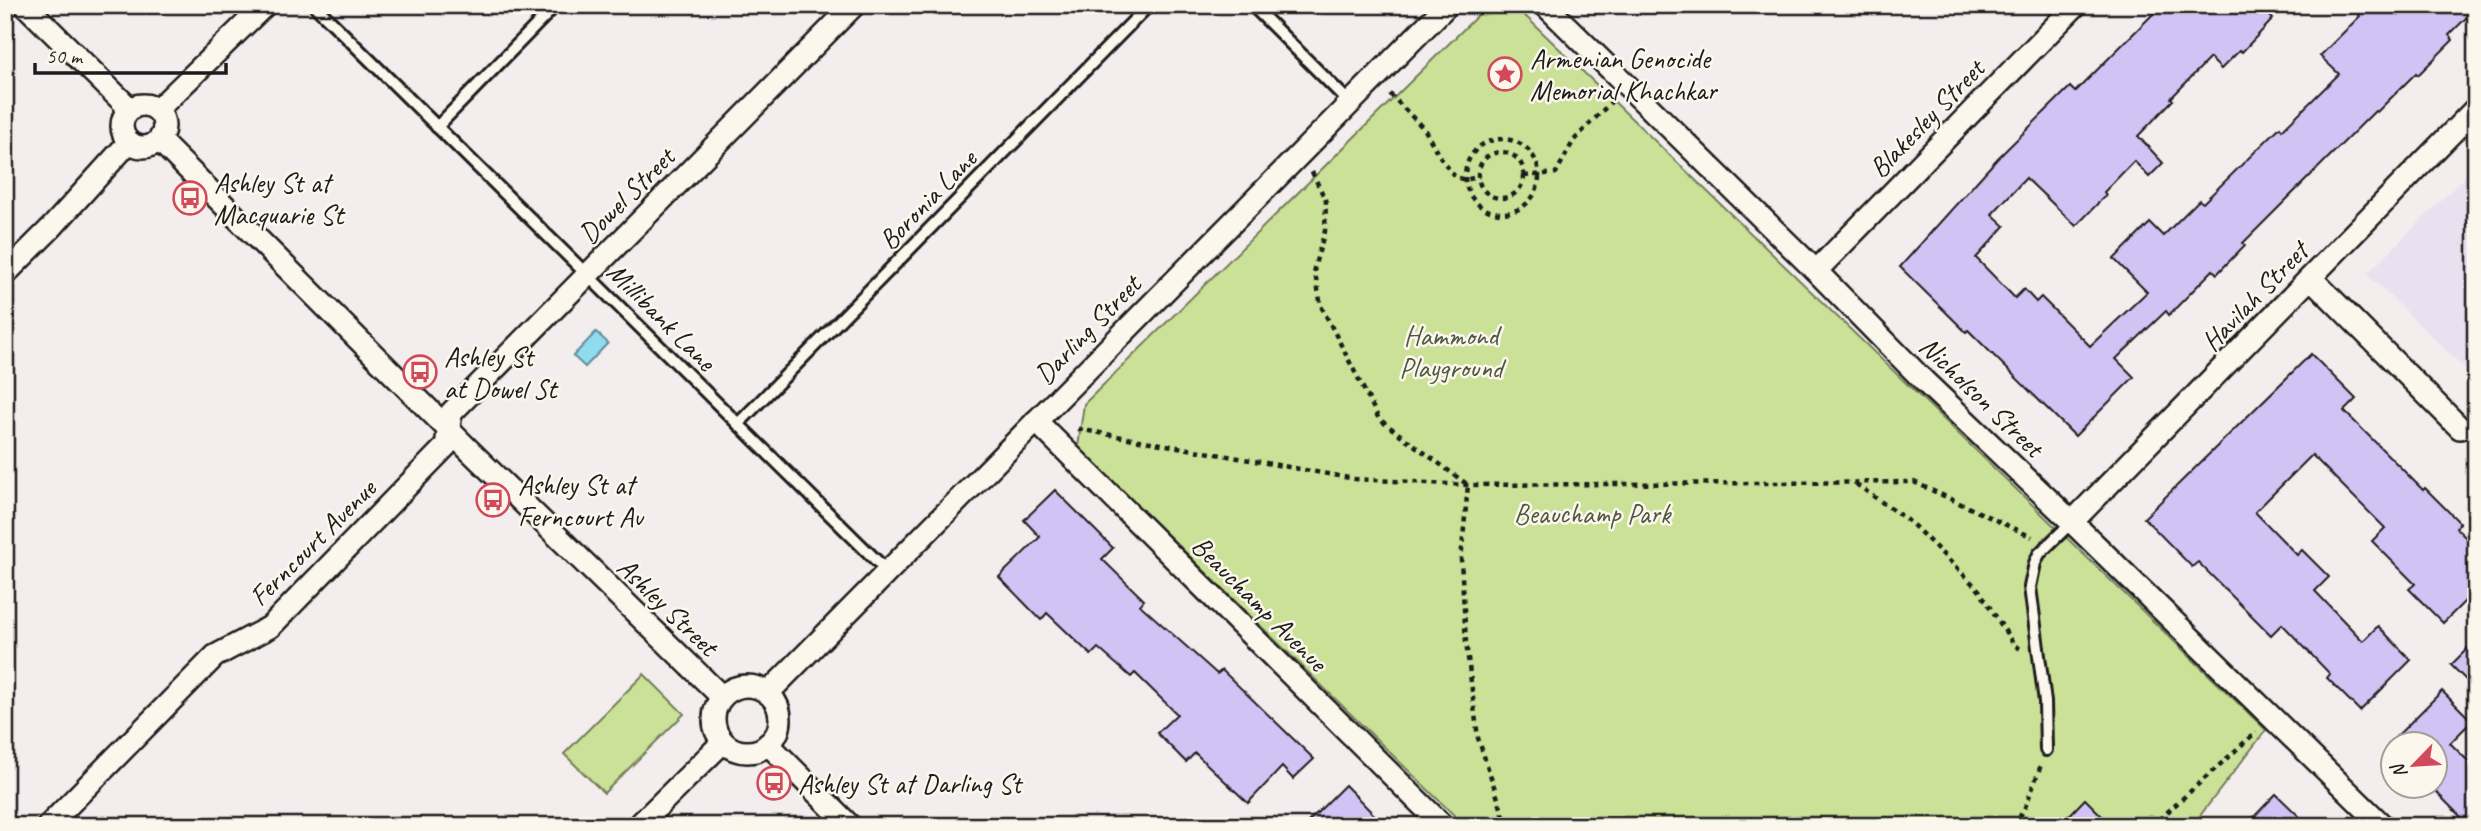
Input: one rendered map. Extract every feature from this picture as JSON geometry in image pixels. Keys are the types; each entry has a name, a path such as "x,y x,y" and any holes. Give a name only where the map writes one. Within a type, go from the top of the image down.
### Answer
{"street":[{"path":"25,5 130,109"},
{"path":"157,110 265,5"},
{"name":"Dowel Street","path":"449,429 451,413 853,5"},
{"name":"Darling Street","path":"768,693 1447,5"},
{"name":"Blakesley Street","path":"1816,271 2076,5"},
{"name":"Nicholson Street","path":"1551,7 1924,381 2073,522 2383,826"},
{"path":"144,105 162,115 164,128 159,140 147,147 129,142 122,129 125,115 130,109 144,105"},
{"name":"Havilah Street","path":"2073,522 2476,108"},
{"name":"Ashley Street","path":"159,140 722,697"},
{"path":"5,274 129,142"},
{"path":"2312,278 2459,428"},
{"name":"Beauchamp Avenue","path":"1036,421 1443,826"},
{"name":"Ferncourt Avenue","path":"48,826 215,656 270,627 446,446 449,429"},
{"path":"739,686 760,688 768,693 779,709 780,719 779,729 768,744 761,749 745,752 723,742 717,734 714,714 722,697 739,686"},
{"path":"638,826 723,742"},
{"path":"768,744 850,826"}],"lane":[{"name":"Millibank Lane","path":"314,5 888,572"},
{"path":"437,127 556,5"},
{"name":"Boronia Lane","path":"738,424 1149,5"},
{"path":"1251,5 1350,103"},
{"path":"2046,750 2045,702 2030,587 2039,554 2073,522"}],"path":[{"path":"1375,78 1425,130 1455,177 1466,180 1479,177"},
{"path":"1524,176 1556,173 1574,140 1627,86"},
{"path":"1503,139 1515,141 1526,148 1534,157 1539,175 1535,192 1529,202 1508,213 1485,209 1469,191 1466,168 1479,147 1490,141 1503,139"},
{"path":"1302,152 1326,201 1325,231 1314,268 1321,306 1379,419 1468,485"},
{"path":"1503,152 1517,158 1522,164 1524,176 1517,192 1504,198 1490,195 1484,190 1479,169 1488,156 1503,152"},
{"path":"1076,429 1355,479 1468,485 1914,482 2049,544"},
{"path":"1854,482 1910,522 1979,590 2014,645 2040,660"},
{"path":"1468,485 1461,560 1466,642 1478,738 1507,826"},
{"path":"2152,826 2272,718"},
{"path":"2015,826 2026,805 2046,750"}],"shaded area":[{"path":"2476,166 2476,379 2367,274"}],"green space":[{"name":"Beauchamp Park","path":"1517,8 2266,730 2192,826 1465,826 1078,447 1084,404 1483,10"},
{"path":"644,674 684,714 604,793 564,754"}],"water":[{"path":"596,332 608,343 585,367 573,356"}],"building":[{"path":"2162,5 2259,5 2273,19 2242,52 2240,50 2221,69 2210,58 2138,136 2163,163 2149,177 2134,161 2076,226 2026,178 1992,214 2005,226 1976,258 2015,298 2024,289 2036,302 2041,297 2090,346 2147,292 2114,259 2150,223 2163,236 2199,200 2203,203 2280,127 2282,130 2339,74 2320,56 2360,16 2349,5 2476,5 2476,8 2449,35 2453,40 2418,75 2416,73 2375,111 2243,243 2245,245 2217,274 2213,270 2169,315 2166,311 2116,359 2134,377 2075,436 1900,267 1997,159 2070,87 2075,92"},
{"path":"2311,354 2356,399 2344,411 2460,523 2456,528 2476,548 2476,590 2443,623 2409,589 2415,584 2372,541 2385,528 2312,455 2255,512 2297,555 2302,550 2329,577 2315,591 2363,641 2378,626 2411,660 2360,711 2327,678 2330,674 2282,624 2271,635 2198,562 2192,567 2144,518"},
{"path":"1055,490 1113,548 1102,559 1144,600 1140,605 1217,674 1222,670 1314,759 1293,779 1282,767 1248,803 1195,753 1186,762 1157,733 1177,714 1135,673 1131,677 1098,648 1091,655 1047,613 1041,620 999,577 1040,537 1024,520"},
{"path":"2476,640 2476,690 2451,665"},
{"path":"2442,691 2472,721 2450,743 2450,730 2403,730"},
{"path":"2450,743 2476,769 2476,826 2470,826 2444,800 2450,800"},
{"path":"1345,785 1385,826 1304,826"},
{"path":"2276,794 2309,826 2245,826"},
{"path":"2085,799 2112,826 2059,826"}],"place":[{"name":"Armenian Genocide Memorial Khachkar","path":"1505,74"},
{"name":"Ashley St at Macquarie St","path":"190,198"},
{"name":"Ashley St at Dowel St","path":"420,372"},
{"name":"Ashley St at Ferncourt Av","path":"493,500"},
{"name":"Ashley St at Darling St","path":"774,783"}],"park label":[{"name":"Hammond Playground","path":"1451,351"}]}
